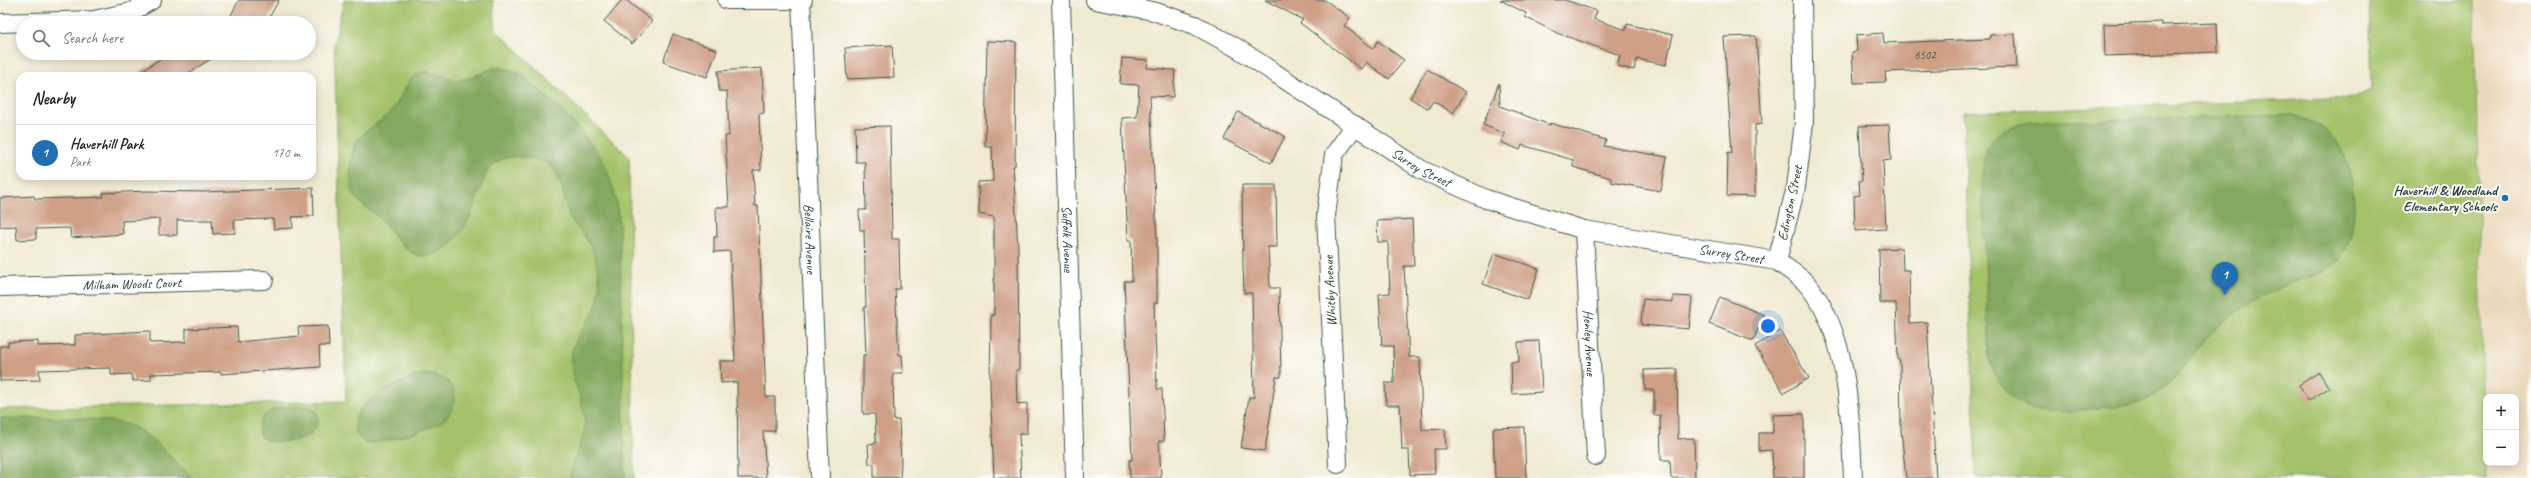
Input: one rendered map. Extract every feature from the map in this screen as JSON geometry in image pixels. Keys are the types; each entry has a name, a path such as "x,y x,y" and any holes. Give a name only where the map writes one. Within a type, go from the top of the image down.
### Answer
{"street":[{"path":"112,16 131,12 152,0"},
{"path":"727,0 802,0"},
{"name":"Bellaire Avenue","path":"802,0 820,478"},
{"name":"Suffolk Avenue","path":"1061,0 1075,478"},
{"name":"Surrey Street","path":"1095,0 1153,11 1195,25 1237,48 1422,170 1516,210 1584,230 1777,261"},
{"name":"Edington Street","path":"1802,0 1804,123 1796,187 1777,261 1805,282 1819,300 1835,331 1850,428 1853,478"},
{"path":"0,23 16,22"},
{"name":"Whitby Avenue","path":"1338,464 1326,215 1334,155 1355,125"},
{"name":"Henley Avenue","path":"1584,230 1596,456"},
{"name":"Milham Woods Court","path":"0,287 264,280"}],"shaded area":[{"name":"Haverhill & Woodland Elementary Schools","path":"2474,0 2531,0 2531,478 2485,478 2485,466 2519,466 2519,394 2483,394"}],"green space":[{"path":"344,0 493,0 496,30 629,157 634,478 0,478 0,409 346,401 334,43"},
{"path":"2369,0 2474,0 2483,394 2483,466 2485,466 2485,478 1976,478 1963,112 2355,98 2372,90"},
{"path":"494,68 507,69 520,74 529,80 552,102 578,129 598,154 604,163 614,191 619,220 620,240 625,478 570,478 572,465 583,437 585,423 583,406 571,366 572,350 596,308 599,292 599,275 593,251 585,237 570,217 561,183 553,169 547,163 524,157 505,158 493,165 488,170 474,207 462,231 454,241 444,249 425,256 414,254 404,247 385,223 360,202 353,192 350,176 353,150 356,143 360,137 390,113 398,103 411,79 419,73 428,72 452,79 462,80"},
{"path":"2292,115 2313,123 2331,135 2340,147 2347,163 2352,182 2354,202 2353,222 2349,240 2342,256 2331,267 2321,273 2278,289 2254,301 2239,311 2224,322 2205,340 2171,381 2161,390 2144,401 2119,407 2047,411 2032,408 2019,403 2008,393 1998,379 1989,360 1982,180 1985,156 1988,147 1998,134 2016,125 2028,122"},
{"path":"425,374 443,378 452,387 455,398 454,404 444,420 413,433 392,439 365,443 356,432 355,420 361,409 385,390 414,377"},
{"path":"306,406 315,411 318,418 317,426 310,434 299,439 278,442 264,439 260,434 260,423 263,417 268,413 279,408"},
{"path":"1,418 72,418 110,421 126,424 146,434 193,478 0,478"}],"building":[{"path":"239,0 279,0 270,16 231,16"},
{"path":"622,0 626,0 652,21 632,44 604,21"},
{"path":"1265,0 1325,0 1350,18 1344,26 1373,48 1378,41 1404,60 1389,79 1366,62 1361,69 1300,23 1303,20"},
{"path":"1500,0 1565,0 1597,11 1594,19 1626,30 1627,24 1673,35 1666,65 1637,59 1634,70 1617,66 1620,55 1557,33 1525,17 1526,13"},
{"path":"2161,22 2161,25 2217,23 2218,52 2105,56 2104,24"},
{"path":"1883,33 1884,43 1990,39 1990,35 2015,34 2017,67 1885,72 1886,82 1854,83 1852,52 1857,51 1856,35"},
{"path":"673,34 717,50 707,77 663,62"},
{"path":"1756,36 1762,124 1755,125 1755,197 1727,196 1728,152 1732,153 1724,37"},
{"path":"987,41 1016,42 1015,166 1013,166 1018,248 1019,370 1016,370 1017,404 1027,403 1027,434 1019,434 1021,478 994,478 990,385 991,315 994,315 994,217 979,214 978,182 993,181 992,147 985,147"},
{"path":"892,45 894,77 847,79 845,48"},
{"path":"1122,58 1148,60 1147,68 1175,70 1173,97 1150,96 1157,239 1157,303 1154,303 1157,389 1162,389 1164,441 1159,441 1161,478 1130,478 1129,460 1132,460 1124,281 1132,281 1131,240 1128,240 1122,118 1137,117 1139,85 1120,84"},
{"path":"158,60 209,60 190,72 140,72"},
{"path":"762,68 764,113 759,114 761,170 753,170 755,206 758,206 766,397 775,397 775,431 763,431 766,478 738,478 737,382 721,383 720,361 735,361 730,251 714,252 714,237 717,237 716,207 729,207 725,136 729,136 727,91 719,91 718,71"},
{"path":"1427,69 1466,92 1453,113 1433,101 1428,109 1410,98"},
{"path":"1499,83 1500,106 1550,125 1550,123 1606,140 1604,146 1667,157 1661,191 1611,182 1611,178 1573,167 1573,160 1522,145 1520,150 1501,142 1505,134 1483,125"},
{"path":"1238,112 1285,136 1271,163 1224,139"},
{"path":"1889,125 1891,160 1883,161 1886,229 1855,231 1854,196 1860,195 1859,181 1862,181 1859,126"},
{"path":"890,126 892,239 899,239 900,289 895,289 899,355 902,355 903,373 893,373 894,420 899,420 901,463 900,478 874,478 874,464 869,464 868,444 876,443 875,414 863,414 863,355 866,355 864,307 866,307 864,230 860,230 859,210 866,210 865,162 856,162 855,127"},
{"path":"1242,185 1276,185 1277,247 1268,247 1270,288 1279,288 1281,377 1276,377 1265,451 1241,448 1249,397 1254,398 1252,293 1244,293"},
{"path":"313,188 314,216 292,217 293,228 274,229 273,219 234,220 235,233 213,234 212,220 177,220 177,235 159,235 159,219 122,221 123,234 71,238 70,228 36,229 36,239 17,240 16,226 0,227 0,198 34,196 35,199 103,197 103,193 147,191 202,192"},
{"path":"1412,219 1414,266 1404,266 1409,357 1420,357 1422,430 1445,429 1446,449 1434,449 1435,474 1410,475 1409,450 1402,450 1400,405 1386,405 1385,383 1394,383 1393,346 1382,346 1379,294 1390,293 1388,242 1378,242 1377,221"},
{"path":"1902,248 1903,270 1909,270 1910,323 1927,322 1936,478 1906,478 1901,430 1900,360 1898,360 1896,303 1880,303 1879,249"},
{"path":"1494,253 1539,269 1528,300 1483,284"},
{"path":"1673,296 1692,297 1689,329 1641,325 1643,299 1673,302"},
{"path":"1720,297 1764,315 1753,341 1709,324"},
{"path":"328,326 329,346 319,346 320,367 221,374 221,372 151,374 151,380 133,381 131,374 111,375 111,368 39,370 40,380 0,381 0,346 8,346 8,342 38,341 38,346 75,345 75,335 150,331 150,343 186,342 186,329 237,327 238,342 299,336 298,327"},
{"path":"1780,331 1809,378 1784,393 1755,346"},
{"path":"1539,341 1542,392 1512,394 1511,362 1519,362 1518,342"},
{"path":"1677,369 1678,439 1694,438 1695,478 1671,478 1670,460 1661,460 1660,415 1654,415 1654,390 1645,390 1644,370"},
{"path":"2319,372 2329,388 2308,401 2299,385"},
{"path":"1804,414 1804,478 1773,478 1772,450 1759,451 1759,433 1773,433 1773,415"},
{"path":"1524,427 1526,478 1495,478 1493,428"}],"place":[{"name":"Haverhill & Woodland Elementary Schools","path":"2505,198"},
{"name":"Haverhill Park","path":"2225,295"}]}
